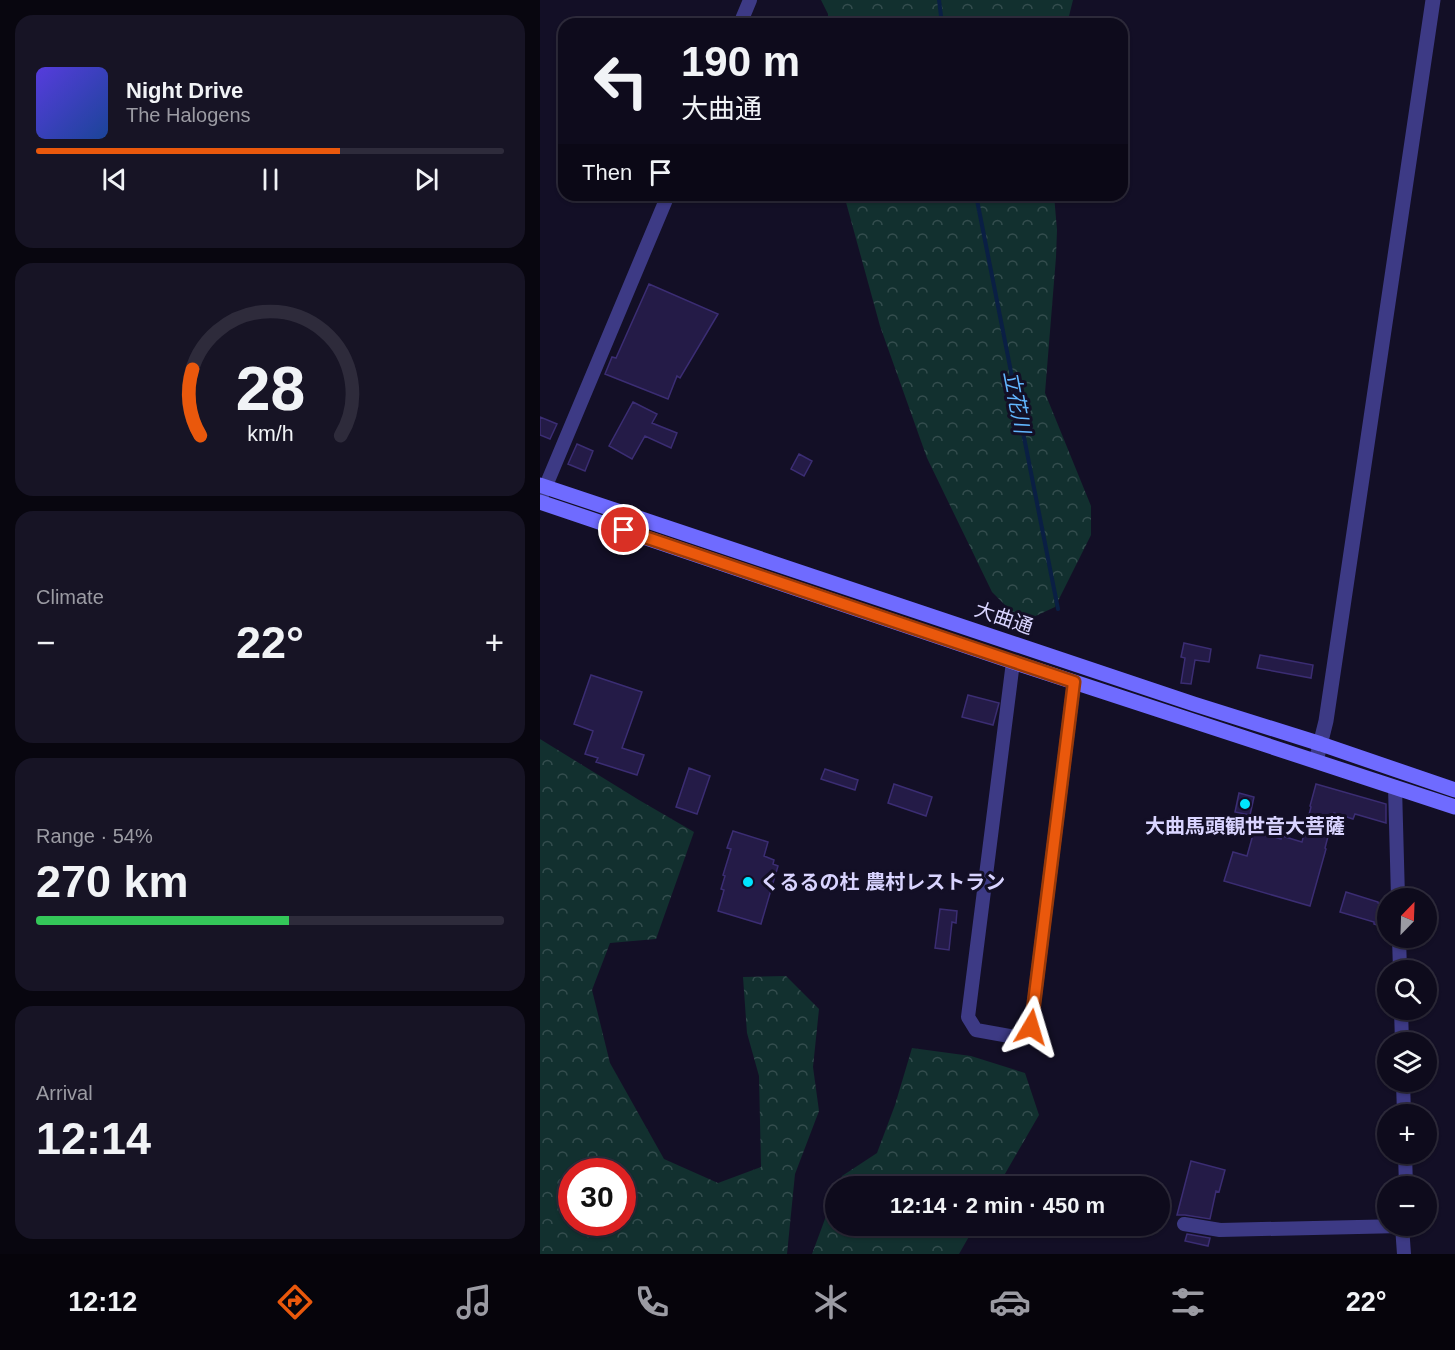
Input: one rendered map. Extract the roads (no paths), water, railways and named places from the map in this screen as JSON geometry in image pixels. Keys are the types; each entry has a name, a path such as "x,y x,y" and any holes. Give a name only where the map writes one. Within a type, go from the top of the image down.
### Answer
{"main road":[{"name":"大曲通","path":"541,493 1321,744 1455,790"},
{"name":"大曲通","path":"541,493 1013,662 1455,807"}],"street":[{"path":"742,18 750,0"},
{"path":"1316,761 1326,721 1433,0"},
{"path":"541,493 665,201"},
{"path":"1013,662 968,1017 976,1030 1015,1037 1031,1027 1074,682"},
{"path":"1395,787 1398,888"},
{"path":"1184,1224 1220,1230 1377,1227"},
{"path":"1403,1236 1404,1254"}],"waterway":[{"name":"立花川","path":"939,0 941,18"},
{"name":"立花川","path":"977,201 1058,609"}],"place":[{"name":"大曲馬頭観世音大菩薩","path":"1245,804"},
{"name":"くるるの杜 農村レストラン","path":"748,882"}]}
